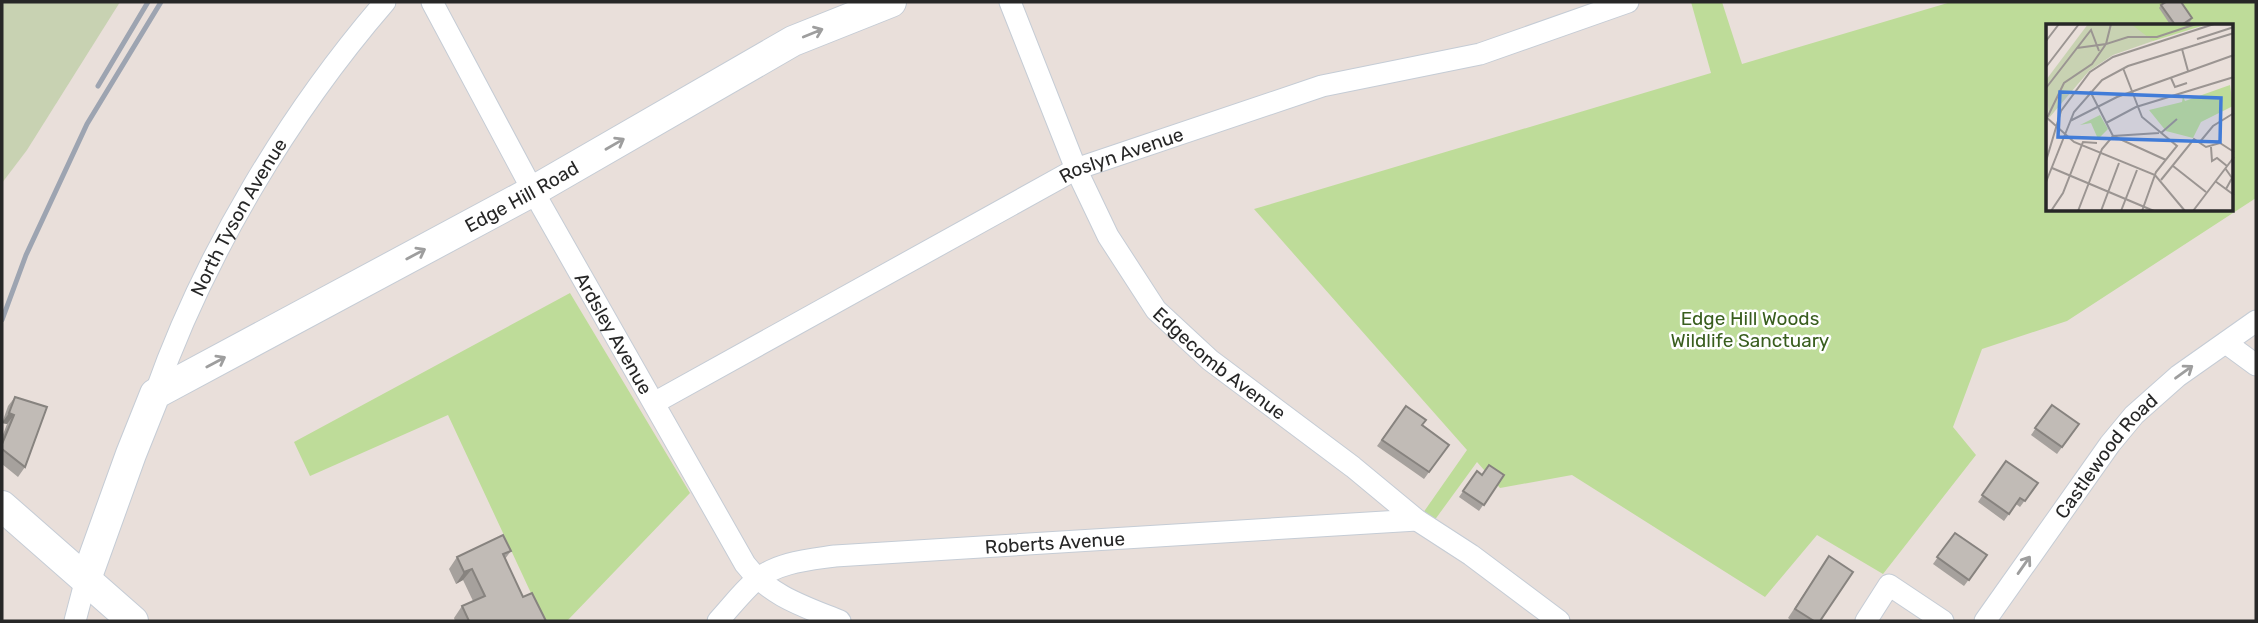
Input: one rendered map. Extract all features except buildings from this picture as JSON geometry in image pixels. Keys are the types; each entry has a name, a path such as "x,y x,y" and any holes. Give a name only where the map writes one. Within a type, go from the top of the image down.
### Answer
{"street":[{"name":"North Tyson Avenue","path":"86,579 165,366 211,263 267,163 348,45 386,2"},
{"name":"Ardsley Avenue","path":"432,2 533,191 745,564 757,580 776,594 840,621"},
{"name":"Edge Hill Road","path":"155,394 533,191 793,41 891,2"},
{"name":"Edgecomb Avenue","path":"1010,2 1076,169 1108,236 1156,310 1210,360 1353,467 1417,520 1471,555 1559,621"},
{"name":"Roslyn Avenue","path":"654,403 1076,169 1322,86 1480,54 1628,2"},
{"name":"Castlewood Road","path":"1985,621 2103,454 2134,415 2178,376 2256,321"},
{"path":"2226,343 2256,365"},
{"path":"2,506 133,621"},
{"name":"Roberts Avenue","path":"718,621 757,580 781,566 835,556 1417,520"},
{"path":"75,621 86,579"},
{"path":"1866,621 1889,585 1942,621"}],"green space":[{"path":"2,2 120,2 27,150 2,183"},
{"name":"Edge Hill Woods Wildlife Sanctuary","path":"1691,2 1722,2 1742,64 1951,2 2256,2 2256,198 2067,321 1982,349 1953,427 1976,455 1883,574 1817,535 1765,597 1572,475 1500,488 1477,462 1434,521 1423,513 1467,450 1254,209 1711,73"},
{"path":"570,293 690,493 567,621 544,621 448,415 310,476 294,442"}],"railway":[{"path":"98,86 148,2"},
{"path":"2,320 26,255 87,124 161,2"}]}
